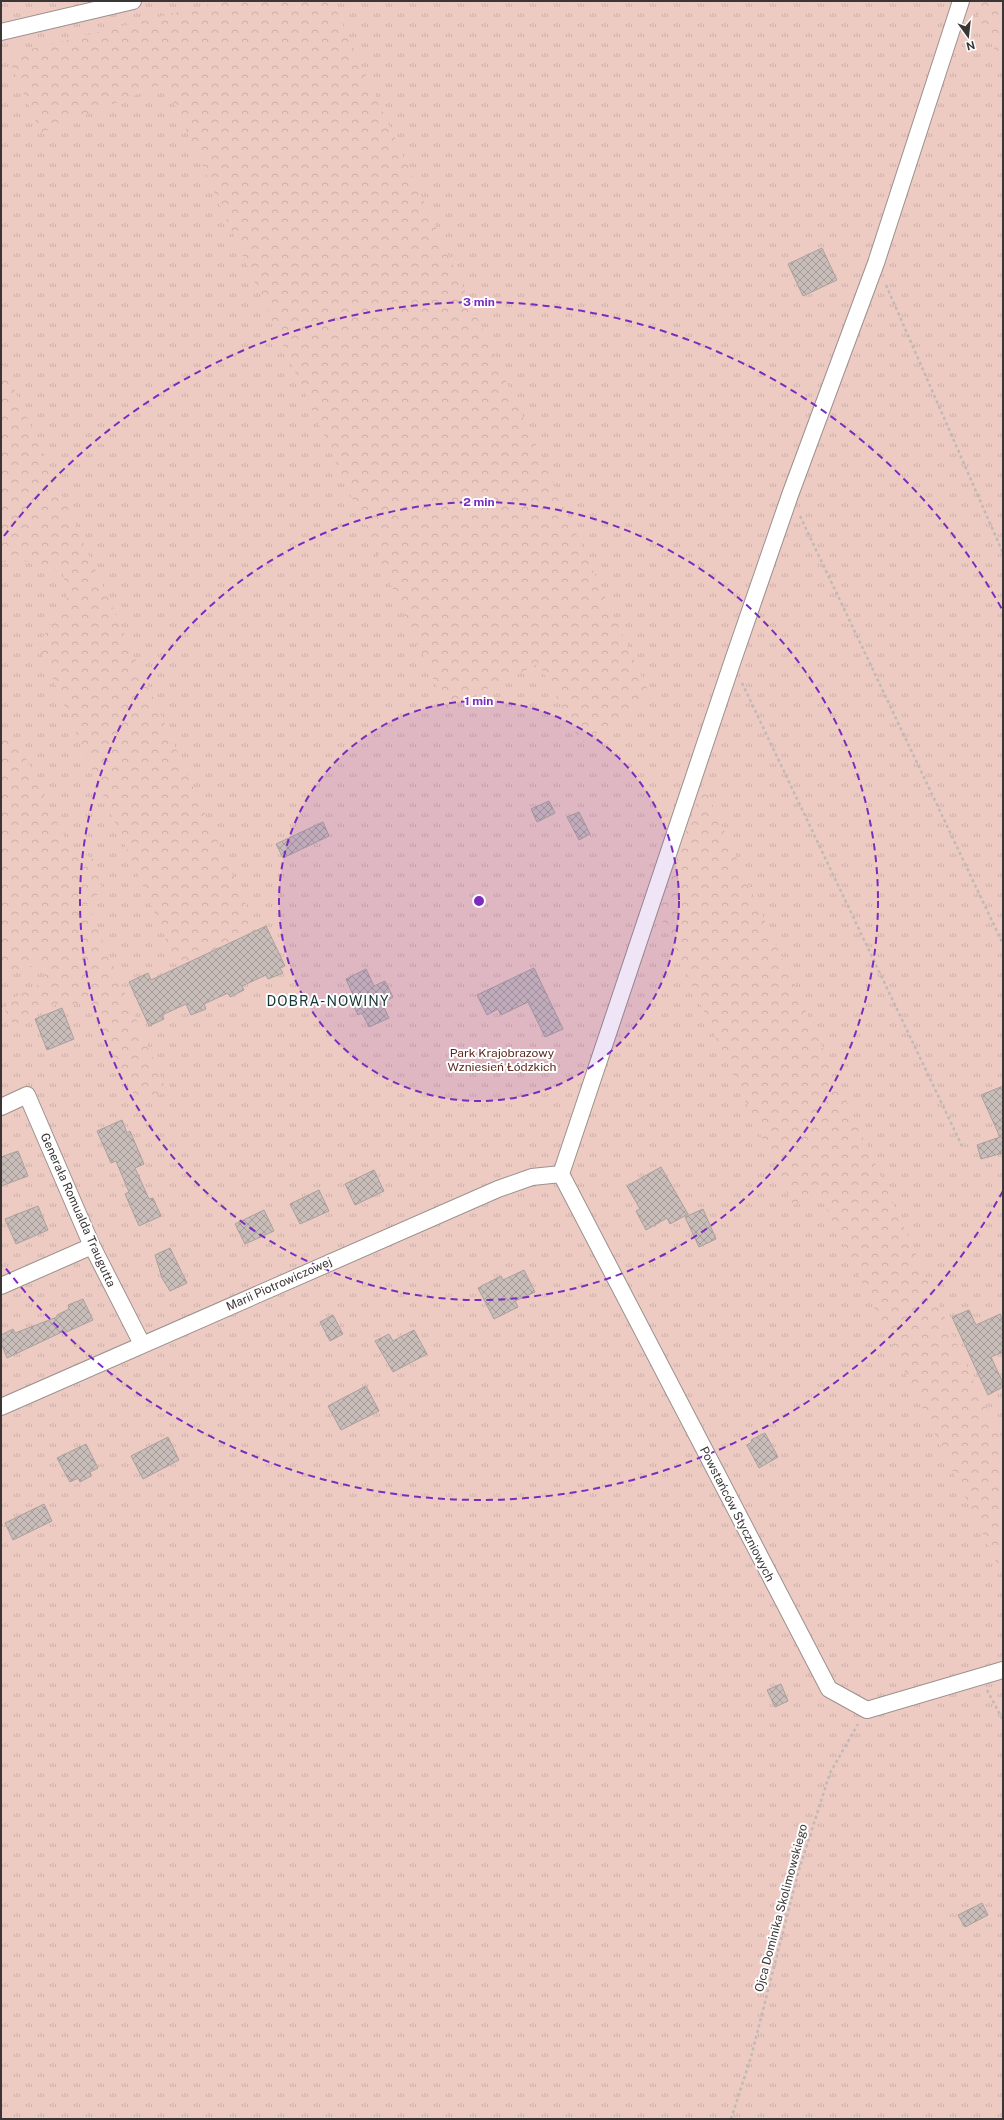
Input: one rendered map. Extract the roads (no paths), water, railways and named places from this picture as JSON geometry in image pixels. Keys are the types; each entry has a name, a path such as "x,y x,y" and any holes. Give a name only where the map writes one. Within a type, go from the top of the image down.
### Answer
{"street":[{"path":"1,32 133,1"},
{"path":"561,1174 732,663 790,495 876,263 960,1"},
{"name":"Generała Romualda Traugutta","path":"1,1107 27,1096 92,1246 142,1344"},
{"name":"Marii Piotrowiczowej","path":"1,1407 498,1189 532,1177 561,1174"},
{"name":"Powstańców Styczniowych","path":"561,1174 829,1689 867,1710 1003,1670"},
{"path":"1,1286 92,1246"}],"district":[{"name":"DOBRA-NOWINY","path":"328,1001"}],"park label":[{"name":"Park Krajobrazowy Wzniesień Łódzkich","path":"502,1060"}]}
